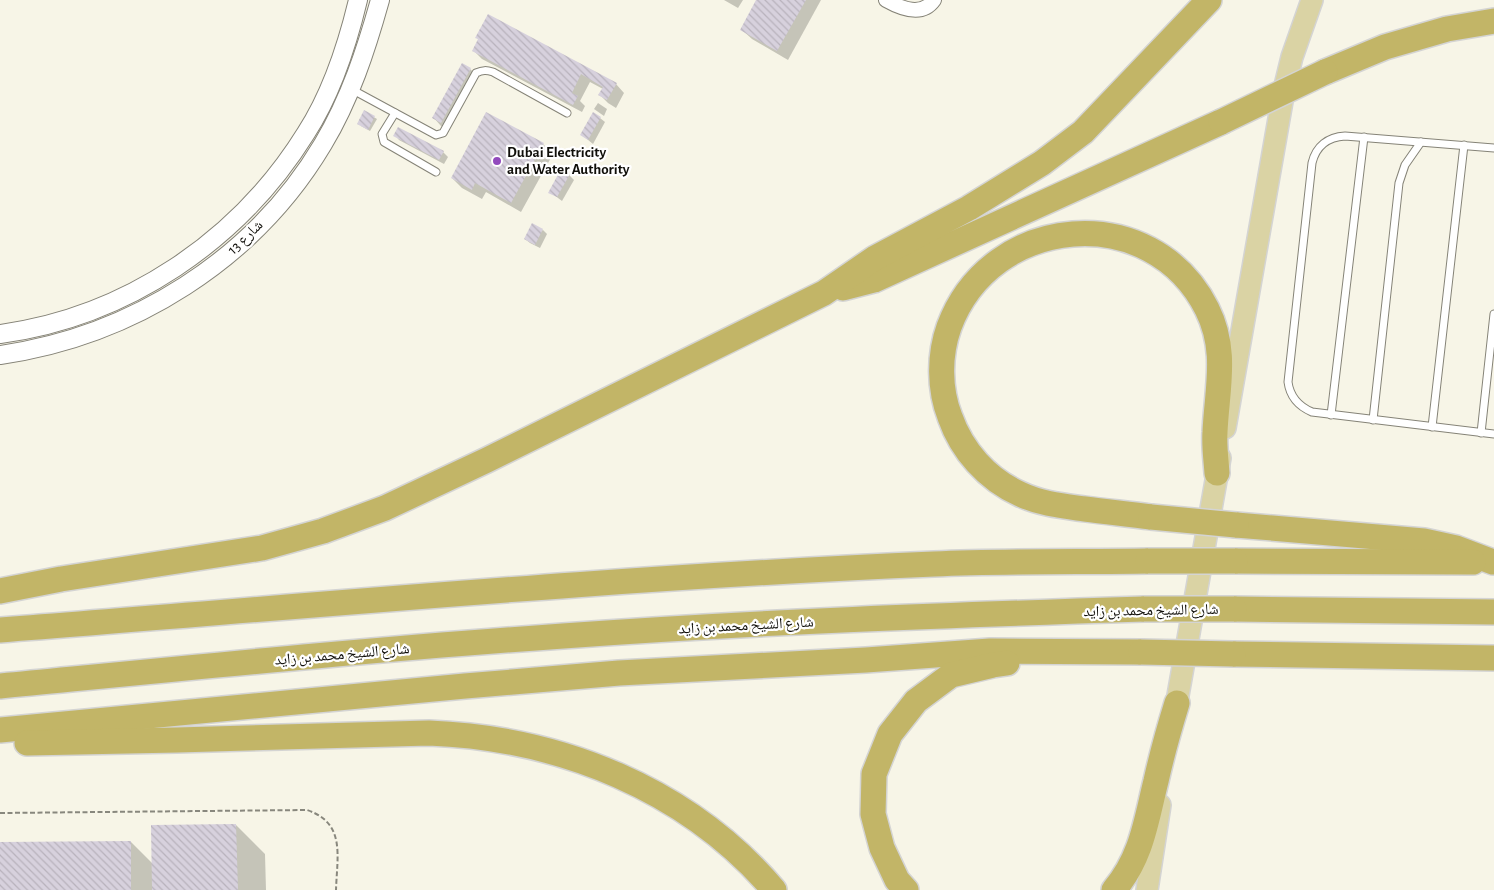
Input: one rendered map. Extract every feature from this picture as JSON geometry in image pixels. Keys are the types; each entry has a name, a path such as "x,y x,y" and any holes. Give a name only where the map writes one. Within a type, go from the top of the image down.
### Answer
{"highway":[{"path":"0,591 61,579 262,548 323,531 386,508 487,460 824,293 875,258 969,208 1042,163 1084,132 1209,0"},
{"path":"824,293 874,280 1325,72 1385,47 1447,29 1494,21"},
{"path":"1218,473 1214,451 1221,368 1220,348 1215,329 1203,302 1187,278 1172,264 1148,249 1121,238 1102,234 1056,235 1034,241 995,263 978,278 964,296 953,316 945,338 942,356 943,391 947,410 963,445 989,474 1004,486 1021,495 1059,505 1151,518 1424,541 1456,548 1494,562"},
{"path":"0,630 564,586 936,564 1148,561 1494,562"},
{"name":"شارع الشيخ محمد بن زايد","path":"0,686 382,650 564,636 908,616 1144,609 1492,612"},
{"path":"0,730 619,673 990,651 1130,651 1490,658"},
{"path":"906,890 897,880 882,848 873,814 874,774 890,734 916,701 951,675 994,665 1095,659 1130,651"},
{"path":"1114,890 1124,879 1140,848 1164,746 1177,703"},
{"path":"0,743 429,733 504,740 577,758 651,791 688,813 716,835 750,864 774,890"}],"main road":[{"path":"1147,890 1177,703 1284,90 1292,57 1312,0"}],"street":[{"name":"شارع 13","path":"0,334 66,320 118,300 150,284 181,264 211,242 238,218 281,170 307,132 324,100 338,66 351,29 358,0"},
{"name":"شارع 13","path":"0,355 48,346 112,325 150,307 202,274 233,250 294,184 322,146 350,89 369,38 380,0"},
{"path":"886,0 902,8 912,10 922,10 931,5 934,0"}],"lane":[{"path":"350,89 432,133 440,135 446,129 476,73 482,70 487,70 567,112"},
{"path":"395,112 382,134 384,142 436,172"},
{"path":"1494,148 1345,136 1332,138 1321,145 1312,163 1288,382 1291,395 1300,406 1312,412 1494,434"},
{"path":"1331,415 1364,137"},
{"path":"1373,420 1400,183 1405,165 1421,142"},
{"path":"1432,427 1464,145"},
{"path":"1481,433 1494,314"}],"path":[{"path":"0,813 307,810 318,813 334,829 337,840 336,890"}],"building":[{"path":"756,0 806,0 777,51 740,30"},
{"path":"488,14 617,83 607,100 598,95 603,87 581,74 572,93 578,96 573,105 472,51 478,39 475,38"},
{"path":"462,63 471,68 441,123 432,118"},
{"path":"364,110 375,116 368,130 357,124"},
{"name":"Dubai Electricity and Water Authority","path":"486,112 544,143 511,203 475,183 472,190 451,178"},
{"path":"593,112 601,117 588,140 580,135"},
{"path":"398,127 444,151 439,160 393,136"},
{"path":"561,169 570,174 557,197 548,193"},
{"path":"532,223 543,229 535,245 524,239"},
{"path":"236,824 238,890 152,890 151,825"},
{"path":"131,841 131,890 0,890 0,842"}],"place":[{"name":"Dubai Electricity and Water Authority","path":"497,161"}]}
